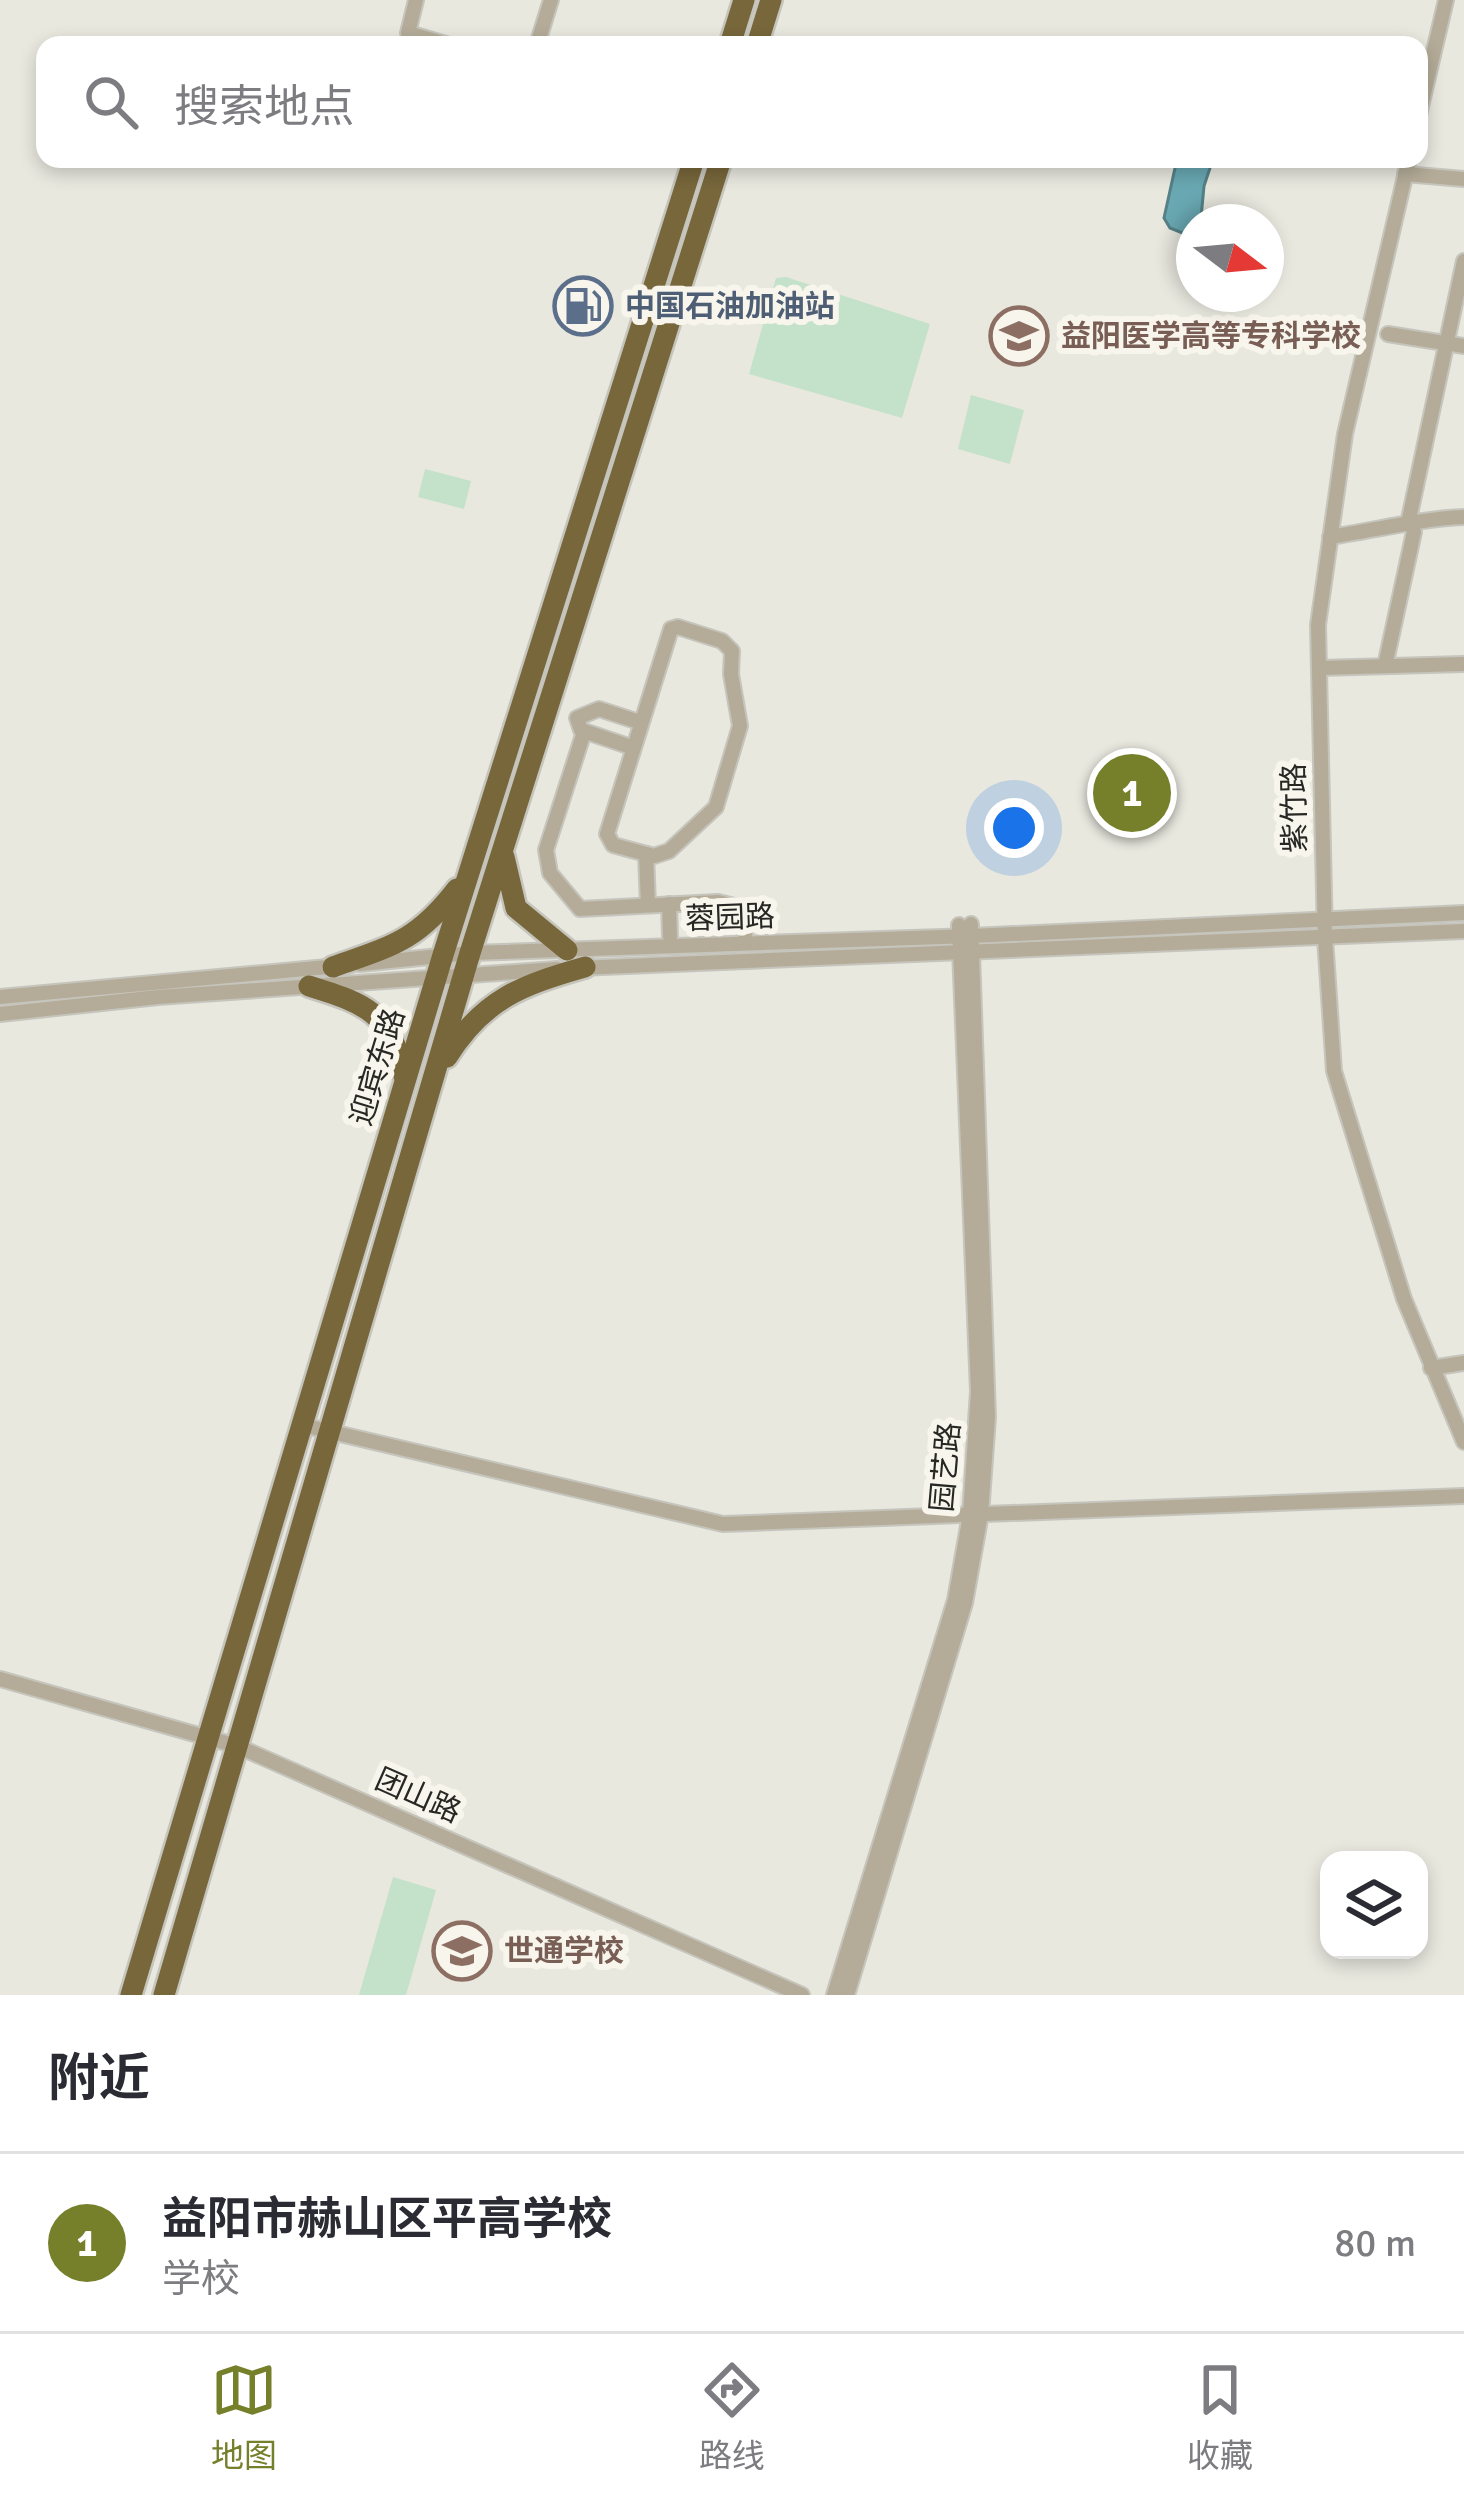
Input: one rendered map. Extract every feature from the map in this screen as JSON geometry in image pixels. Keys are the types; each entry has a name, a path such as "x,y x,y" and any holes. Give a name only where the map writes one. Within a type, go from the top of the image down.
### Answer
{"highway":[{"path":"733,36 744,0"},
{"path":"760,36 771,0"},
{"name":"迎宾东路","path":"131,1995 440,965 691,168"},
{"name":"迎宾东路","path":"164,1995 467,964 718,168"},
{"path":"621,390 646,398"},
{"path":"484,823 506,842 516,908 567,950"},
{"path":"333,967 398,944 430,923 468,875"},
{"path":"308,986 354,1000 383,1020 398,1048 404,1083 432,1085 466,1028 493,1003 534,982 585,968"}],"street":[{"path":"415,36 407,34 416,0"},
{"path":"541,36 551,0"},
{"path":"1428,77 1446,0"},
{"name":"紫竹路","path":"1407,168 1345,434 1318,626 1325,938 1334,1071 1404,1299 1464,1442"},
{"path":"1416,168 1464,179"},
{"path":"1385,666 1414,532 1409,519 1464,261"},
{"path":"1388,334 1464,346"},
{"path":"1330,537 1397,527 1409,519 1464,517"},
{"path":"671,629 722,641 732,652 740,726 716,807 669,851 654,856 613,845 607,834 631,747 671,629"},
{"path":"1319,668 1464,664"},
{"path":"548,708 631,747"},
{"path":"639,722 598,709 581,725 546,850 550,873 580,909 718,902 746,909 745,934"},
{"path":"646,854 648,905"},
{"path":"669,904 670,937"},
{"name":"蓉园路","path":"467,964 567,950 1464,914"},
{"name":"蓉园路","path":"0,998 333,967 585,968 966,937 1325,938 1464,931"},
{"name":"园艺路","path":"847,1995 965,1603 975,1514 978,1391 966,937"},
{"name":"蓉园路","path":"0,1014 308,986 440,965"},
{"path":"1432,1368 1464,1363"},
{"path":"302,1425 723,1524 1464,1496"},
{"name":"园艺路","path":"834,1995 955,1600 975,1514"},
{"name":"团山路","path":"0,1679 237,1747 802,1995"}],"green space":[{"path":"786,277 930,324 902,418 749,374 776,278"},
{"path":"971,395 1024,410 1010,464 958,449"},
{"path":"425,469 471,481 464,509 418,497"},
{"path":"393,1877 436,1890 406,1995 359,1995"}],"water":[{"path":"1175,168 1210,168 1202,204 1176,204 1176,230 1164,218"}],"place":[{"name":"中国石油加油站","path":"583,306"},
{"name":"益阳医学高等专科学校","path":"1019,336"},
{"name":"益阳市赫山区平高学校","path":"1132,793"},
{"name":"世通学校","path":"462,1951"}]}
